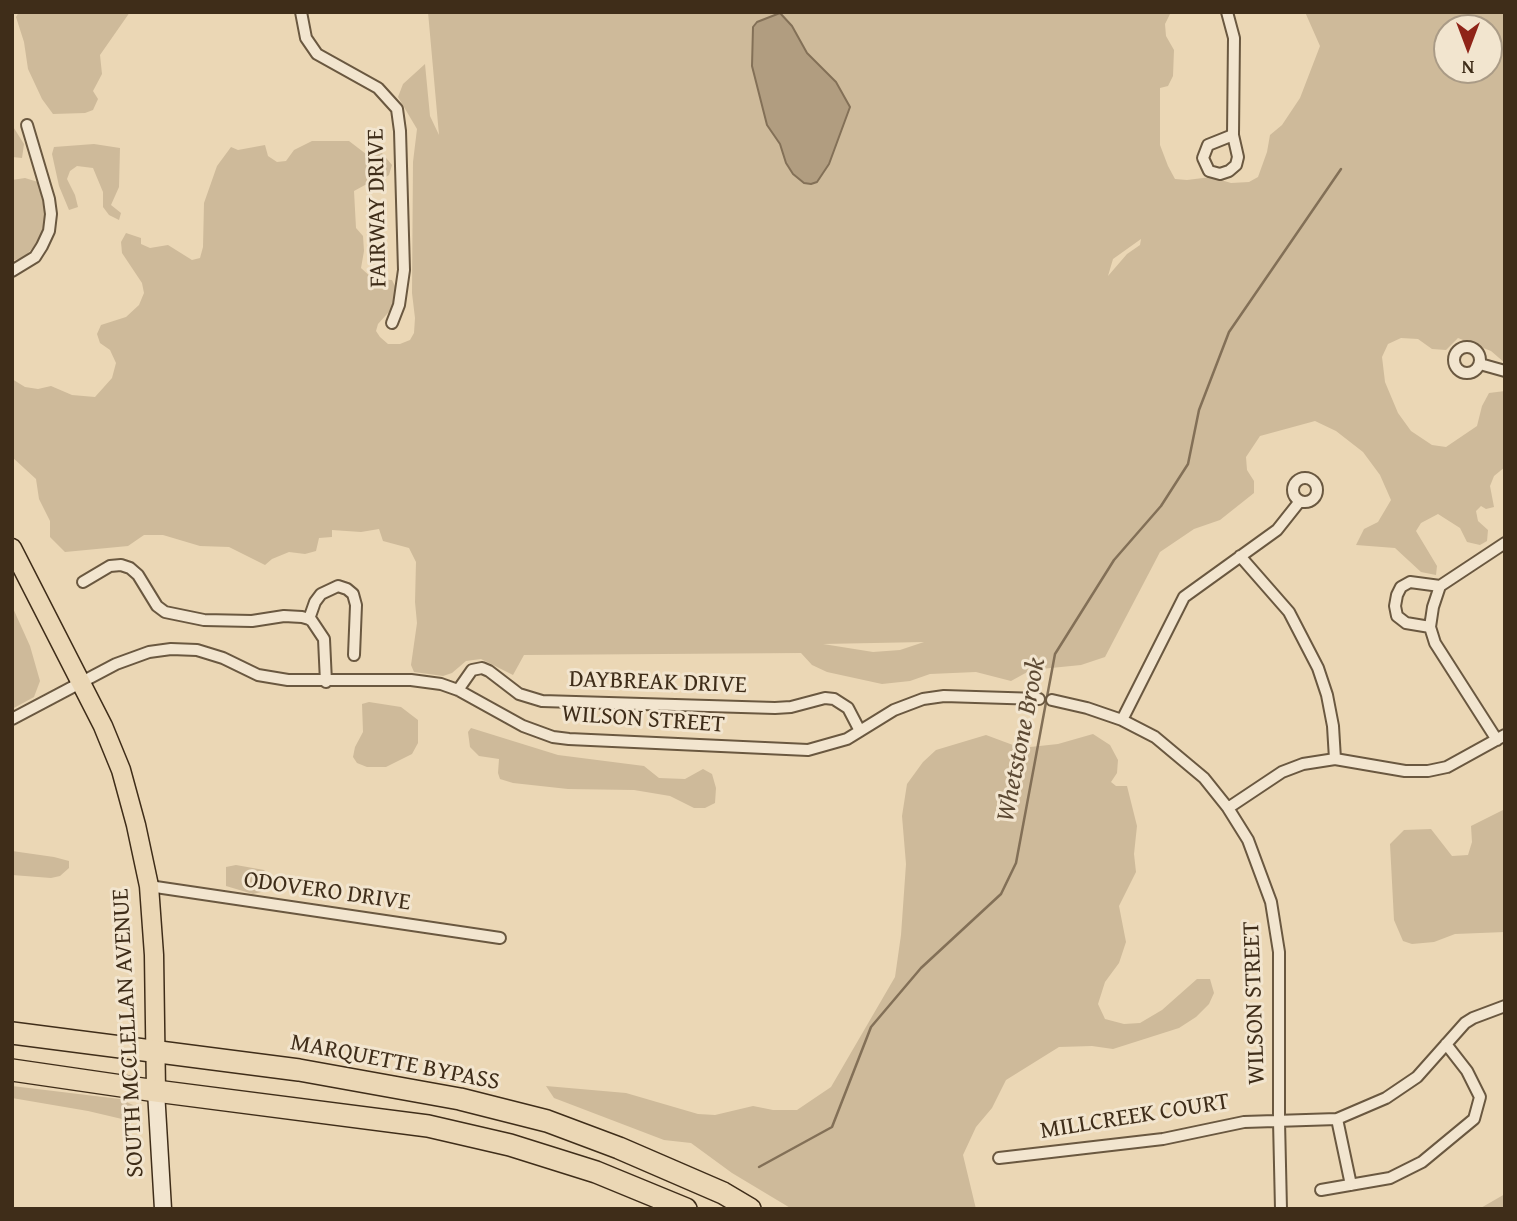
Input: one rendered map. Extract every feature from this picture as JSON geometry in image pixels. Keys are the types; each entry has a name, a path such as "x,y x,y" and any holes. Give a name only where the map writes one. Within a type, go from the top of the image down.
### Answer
{"highway":[{"name":"MARQUETTE BYPASS","path":"12,1033 299,1070 460,1099 547,1121 619,1148 700,1183 750,1209"},
{"path":"12,1070 428,1126 510,1146 596,1172 686,1209"},
{"path":"356,1117 378,1113 385,1108 389,1096 387,1086"}],"main road":[{"name":"SOUTH MCCLELLAN AVENUE","path":"12,548 83,682 121,770 136,825 149,886 154,954 156,1091 163,1209"}],"street":[{"name":"FAIRWAY DRIVE","path":"301,12 306,38 317,54 377,88 397,109 404,270 400,304 391,323"},
{"path":"1227,12 1234,38 1233,135"},
{"path":"12,271 35,257 49,230 51,214 27,125"},
{"path":"1480,365 1505,371"},
{"path":"1122,720 1184,597 1276,530 1300,501"},
{"path":"1228,808 1282,772 1324,759 1405,771 1428,771 1447,767 1501,738 1435,643 1430,627 1440,586 1505,542"},
{"path":"1240,556 1289,612 1318,668 1328,695 1335,759"},
{"path":"83,582 110,565 121,565 138,575 157,606 165,612 204,620 252,621 284,616 309,619 324,639 326,682"},
{"path":"1430,627 1406,623 1397,616 1397,595 1401,587 1410,582 1440,586"},
{"path":"309,619 314,602 321,594 338,586 348,589 356,605 354,655"},
{"name":"WILSON STREET","path":"12,719 117,664 149,652 172,649 197,650 223,658 258,675 288,680 411,680 441,684 458,690 523,726 553,737 569,739 808,750 832,745 894,710 923,699 944,696 1039,699"},
{"name":"DAYBREAK DRIVE","path":"458,690 472,670 482,668 519,694 542,701 775,708 791,707 825,698 834,699 848,708 860,731"},
{"name":"WILSON STREET","path":"1052,700 1122,720 1155,737 1204,778 1228,808 1248,840 1262,875 1276,928 1280,976 1279,1121 1282,1209"},
{"name":"ODOVERO DRIVE","path":"149,886 500,938"},
{"path":"1351,1185 1337,1119 1386,1098 1417,1077 1473,1017 1505,1006"},
{"path":"1321,1190 1390,1178 1422,1162 1474,1119 1480,1097 1467,1071 1446,1044"},
{"name":"MILLCREEK COURT","path":"999,1158 1163,1139 1244,1122 1337,1119"}],"shaded area":[{"path":"19,12 130,12 100,55 102,74 93,91 98,99 93,110 85,113 53,114 42,99 28,69 24,42 16,17"},
{"path":"428,12 1171,12 1165,24 1166,36 1174,50 1173,76 1168,86 1160,88 1160,145 1168,166 1175,179 1211,177 1231,183 1249,182 1258,177 1270,135 1282,125 1300,98 1320,46 1305,12 1505,12 1505,363 1491,351 1458,338 1446,350 1432,349 1418,339 1401,338 1388,344 1382,357 1385,382 1398,413 1411,431 1432,445 1446,447 1477,426 1482,406 1489,393 1505,391 1505,467 1494,476 1490,486 1494,507 1486,509 1481,506 1476,511 1478,521 1488,530 1487,541 1480,545 1467,542 1460,528 1438,514 1421,523 1416,531 1437,566 1436,575 1421,572 1395,548 1356,545 1364,529 1378,522 1391,500 1380,475 1363,452 1336,431 1315,421 1260,436 1246,457 1247,470 1254,481 1254,493 1220,520 1194,529 1160,552 1105,657 1081,665 1031,670 1011,681 976,672 930,674 910,681 882,684 827,672 812,665 801,653 524,655 513,675 481,659 466,661 452,673 443,676 414,672 411,665 417,623 416,562 409,548 383,541 379,529 361,532 332,530 332,537 319,538 316,551 305,554 289,552 265,565 229,547 200,546 163,535 144,535 128,546 65,552 50,537 50,521 39,499 36,479 12,457 12,379 25,387 38,389 51,386 72,395 95,397 112,378 116,363 110,350 100,343 97,334 101,325 126,317 139,305 144,293 142,283 122,253 121,242 126,233 141,238 141,244 150,248 168,245 192,260 200,258 203,247 204,203 217,166 231,147 238,150 265,145 268,156 277,162 286,161 294,150 312,141 349,141 366,154 382,153 392,165 389,175 377,183 354,191 356,228 363,236 361,268 373,279 392,280 397,290 396,304 378,324 376,331 388,344 400,344 410,340 414,333 413,162 417,129 398,97 403,84 425,64 430,116 439,135","holes":["1141,239 1140,245 1127,254 1108,276 1113,259","924,642 900,650 873,652 823,644"]},
{"path":"780,13 792,26 807,53 836,82 850,107 829,164 817,182 811,184 804,183 793,174 780,144 767,125 752,66 753,27 757,22"},
{"path":"12,125 24,144 22,158 12,157"},
{"path":"94,144 120,148 119,187 111,205 121,213 119,220 109,215 103,207 103,192 93,168 77,166 70,171 67,179 78,207 69,210 59,186 52,154 54,147"},
{"path":"25,178 38,182 46,217 35,245 25,257 12,261 12,180"},
{"path":"12,606 30,646 40,681 34,697 12,709"},
{"path":"369,702 401,707 418,720 418,743 412,754 386,767 367,767 357,763 353,757 363,732 362,704"},
{"path":"471,728 558,755 644,766 659,778 685,779 703,769 712,774 716,788 715,803 705,808 694,808 670,796 634,790 568,789 513,783 500,779 499,759 479,756 470,747 468,732"},
{"path":"1093,734 1110,745 1118,760 1117,773 1111,782 1116,786 1127,786 1137,826 1134,854 1136,872 1119,906 1126,942 1119,963 1105,982 1098,1004 1105,1019 1124,1024 1140,1023 1162,1010 1197,979 1210,979 1214,993 1209,1004 1196,1017 1179,1028 1113,1049 1092,1046 1059,1047 1006,1080 992,1108 976,1127 963,1155 976,1209 792,1209 732,1173 691,1143 664,1140 554,1098 546,1086 626,1093 698,1114 715,1115 753,1106 773,1110 797,1110 831,1087 895,977 906,864 902,816 907,784 923,762 936,750 986,735 1021,748 1058,744"},
{"path":"1505,809 1505,932 1455,934 1434,942 1412,944 1403,941 1394,920 1390,844 1404,830 1431,829 1452,856 1468,855 1472,842 1471,826"},
{"path":"12,851 69,861 69,868 60,876 51,878 12,875"},
{"path":"236,865 264,870 270,876 270,885 253,894 226,886 226,867"},
{"path":"12,1086 120,1099 133,1105 142,1115 132,1123 88,1111 12,1098"},
{"path":"1505,1194 1505,1209 1479,1209"}],"waterway":[{"name":"Whetstone Brook","path":"759,1167 832,1127 871,1027 921,968 1001,894 1016,863 1055,654 1114,560 1161,506 1188,464 1199,410 1229,332 1341,169"}]}
